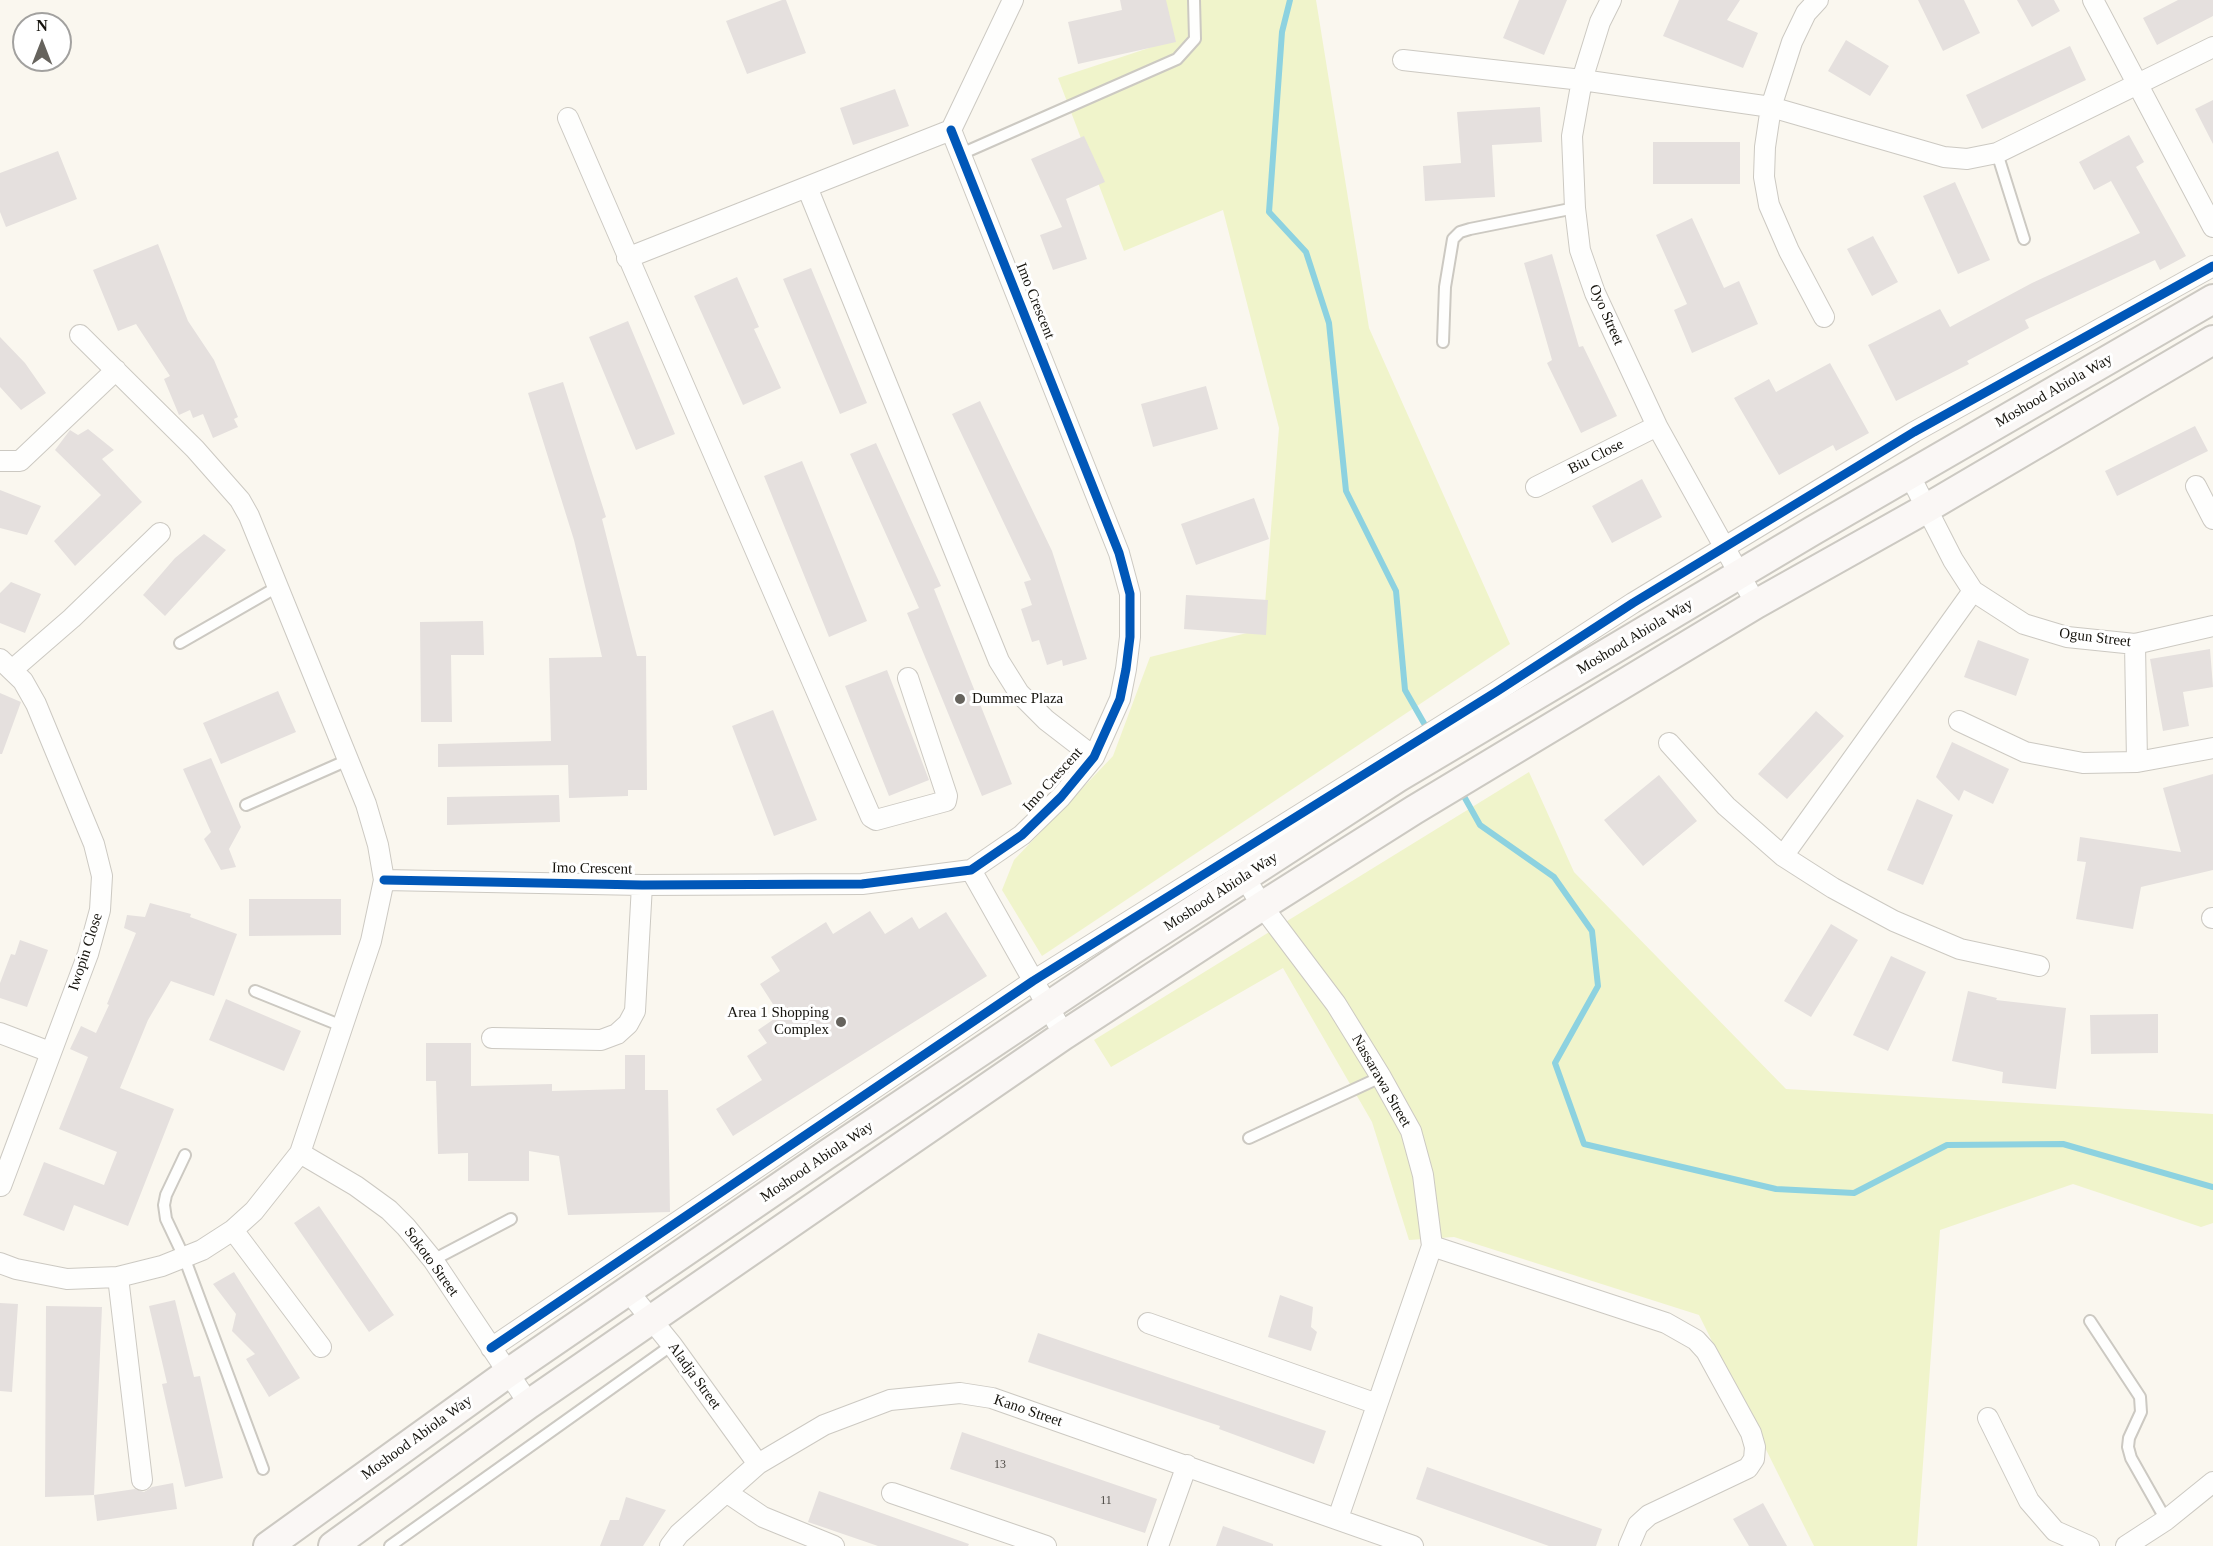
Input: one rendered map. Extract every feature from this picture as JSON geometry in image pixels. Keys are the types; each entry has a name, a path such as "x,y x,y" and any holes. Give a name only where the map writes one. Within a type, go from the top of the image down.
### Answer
{"main road":[{"name":"Moshood Abiola Way","path":"268,1546 508,1373 1244,876 1397,778 2213,299"},
{"path":"333,1546 529,1404 650,1320 1064,1035 1262,906 1414,810 1755,604 1927,508 2213,340"}],"street":[{"path":"627,258 951,130 1013,0"},
{"name":"Oyo Street","path":"1611,0 1600,22 1582,80 1572,136 1575,208 1580,250 1595,293 1657,426 1755,604"},
{"path":"1818,0 1806,13 1792,42 1771,107 1764,177 1769,205 1789,251 1824,316"},
{"path":"2093,0 2213,227"},
{"path":"1403,60 1582,80 1771,107 1944,157 1967,159 1997,153 2213,47"},
{"path":"568,118 872,817 876,820 946,801 947,796 908,678"},
{"name":"Imo Crescent","path":"384,880 642,885 862,884 971,870 1022,835 1062,797 1094,757 1120,699 1130,637 1130,594 1119,553 951,130"},
{"path":"807,187 999,661 1019,693 1046,720 1094,757"},
{"path":"491,1348 1033,981 1724,547 1914,432 2213,266"},
{"path":"0,1263 16,1269 67,1279 118,1277 162,1266 202,1250 233,1230 260,1204 300,1153 371,941 384,880 378,845 348,760 279,586 240,500 195,450 80,335"},
{"path":"0,461 20,461 116,370"},
{"name":"Biu Close","path":"1536,487 1657,426"},
{"name":"Ogun Street","path":"1910,476 1973,591 2024,624 2067,637 2135,644 2213,626"},
{"path":"2196,486 2213,519"},
{"path":"6,665 72,618 160,533"},
{"path":"1784,856 1973,591"},
{"path":"2135,644 2137,762"},
{"name":"Iwopin Close","path":"0,1186 88,954 100,910 102,876 94,844 36,704 22,681 6,665"},
{"path":"1959,721 2025,752 2083,763 2137,762 2213,748"},
{"path":"1669,743 1726,806 1784,856 1833,888 1894,921 1960,949 2039,966"},
{"path":"971,870 1064,1035"},
{"name":"Nassarawa Street","path":"1244,876 1262,906 1336,1004 1411,1131 1418,1154 1432,1246 1338,1518"},
{"path":"492,1038 601,1040 617,1034 628,1024 635,1011 642,885"},
{"path":"0,1033 50,1052"},
{"name":"Sokoto Street","path":"300,1153 389,1209 433,1260 529,1404"},
{"path":"233,1230 321,1347"},
{"path":"1432,1246 1666,1323 1696,1340 1706,1351 1751,1433 1755,1447 1754,1459 1748,1468 1649,1515 1638,1525 1629,1546"},
{"path":"118,1277 142,1480"},
{"name":"Aladja Street","path":"628,1291 672,1345 758,1464"},
{"path":"1148,1323 1377,1404"},
{"name":"Kano Street","path":"670,1546 758,1464 824,1425 855,1411 890,1400 960,1393 992,1398 1413,1546"},
{"path":"1988,1418 2029,1501 2055,1531 2088,1546"},
{"path":"1158,1546 1187,1466"},
{"path":"2126,1546 2166,1520 2213,1482"},
{"path":"726,1492 763,1517 834,1546"},
{"path":"892,1493 1046,1546"}],"lane":[{"path":"961,154 1177,59 1195,39 1194,0"},
{"path":"1997,153 2024,240"},
{"path":"1443,342 1445,287 1453,239 1460,232 1470,229 1575,208"},
{"path":"180,643 279,586"},
{"path":"246,805 348,760"},
{"path":"255,991 342,1026"},
{"path":"1249,1138 1381,1077"},
{"path":"185,1155 164,1205 166,1219 184,1257 263,1469"},
{"path":"433,1260 511,1219"},
{"path":"2090,1321 2139,1397 2141,1412 2129,1438 2131,1458 2166,1520"},
{"path":"390,1546 672,1345"}],"green space":[{"path":"1159,0 1316,0 1369,328 1510,644 1042,956 1002,890 1014,860 1113,756 1150,657 1263,629 1279,428 1223,210 1124,251 1058,78 1170,41"},
{"path":"1529,772 1574,872 1786,1089 2213,1114 2213,1223 2201,1227 2073,1184 1940,1230 1917,1546 1814,1546 1699,1315 1454,1237 1409,1240 1372,1122 1283,968 1111,1067 1094,1040"}],"building":[{"path":"786,0 806,53 747,74 726,21"},
{"path":"1120,0 1166,0 1176,42 1078,64 1068,22 1122,10"},
{"path":"1519,0 1567,0 1544,55 1503,38"},
{"path":"1679,0 1740,0 1727,20 1758,33 1743,68 1663,36"},
{"path":"1918,0 1964,0 1980,33 1943,51"},
{"path":"2017,0 2054,0 2060,11 2032,27"},
{"path":"2178,0 2213,0 2213,16 2157,45 2143,18"},
{"path":"1846,40 1889,66 1870,96 1828,71"},
{"path":"2070,46 2086,80 1982,129 1966,95"},
{"path":"895,89 909,126 853,145 840,108"},
{"path":"2213,100 2213,144 2195,109"},
{"path":"1540,107 1542,142 1492,145 1495,197 1425,201 1423,166 1461,163 1457,112"},
{"path":"2129,135 2144,162 2136,167 2186,256 2160,270 2155,260 2025,320 2029,328 1967,361 1969,364 1896,401 1868,345 1940,309 1950,327 2032,283 2140,233 2111,181 2094,190 2079,162"},
{"path":"1084,136 1105,182 1066,199 1087,259 1053,270 1040,235 1062,227 1031,159"},
{"path":"1653,142 1740,142 1740,184 1653,184"},
{"path":"58,151 77,199 6,227 0,212 0,173"},
{"path":"1955,182 1990,260 1958,274 1923,196"},
{"path":"1692,218 1724,288 1739,281 1758,324 1692,353 1674,310 1687,304 1656,235"},
{"path":"1873,236 1898,282 1872,296 1847,249"},
{"path":"158,244 188,321 214,360 238,417 234,419 238,427 213,438 203,414 193,418 190,410 179,415 164,379 170,376 136,324 118,331 93,270"},
{"path":"1552,254 1579,347 1583,346 1617,416 1581,433 1547,363 1552,360 1524,263"},
{"path":"811,268 867,403 840,414 783,279"},
{"path":"737,277 759,327 754,329 781,388 743,405 694,296"},
{"path":"628,321 675,434 636,450 589,337"},
{"path":"0,337 25,363 46,393 21,410 0,387"},
{"path":"1830,363 1869,433 1836,451 1833,445 1779,475 1734,398 1769,379 1776,392"},
{"path":"563,382 606,517 602,519 637,656 646,656 647,790 628,790 628,796 569,798 568,765 438,767 438,744 551,741 549,658 602,657 574,540 528,393"},
{"path":"1206,386 1218,429 1153,447 1141,404"},
{"path":"980,401 1052,551 1087,659 1063,666 1062,660 1047,665 1039,640 1032,642 1021,609 1032,605 1024,582 1031,580 952,414"},
{"path":"2195,426 2208,451 2117,496 2105,471"},
{"path":"88,429 114,450 102,459 142,502 75,566 54,541 101,495 55,450 70,430 78,435"},
{"path":"876,443 941,586 934,589 1012,784 982,796 907,613 919,608 850,454"},
{"path":"802,461 867,621 829,637 764,476"},
{"path":"1642,479 1662,517 1612,543 1592,506"},
{"path":"0,490 41,506 27,535 0,528"},
{"path":"1254,498 1269,539 1196,565 1181,524"},
{"path":"204,534 226,550 165,616 143,595 175,558"},
{"path":"11,582 41,594 25,633 0,623 0,593"},
{"path":"1186,595 1268,600 1266,635 1184,629"},
{"path":"483,621 484,655 451,655 452,722 421,722 420,622"},
{"path":"1978,640 2029,659 2016,696 1964,677"},
{"path":"2210,649 2213,687 2183,692 2189,726 2163,731 2150,659"},
{"path":"887,670 929,780 889,796 845,686"},
{"path":"278,691 296,732 221,764 203,723"},
{"path":"0,693 21,702 2,754 0,754"},
{"path":"773,710 817,820 774,836 732,726"},
{"path":"1816,711 1844,736 1787,799 1758,774"},
{"path":"1952,742 2009,769 1993,804 1964,790 1959,801 1936,777"},
{"path":"211,758 241,827 229,849 236,867 221,870 204,839 211,832 183,769"},
{"path":"2213,774 2213,870 2141,887 2133,929 2076,919 2086,862 2077,861 2080,837 2181,852 2163,788"},
{"path":"1659,775 1697,821 1643,866 1604,820"},
{"path":"559,795 560,822 447,825 447,797"},
{"path":"1917,799 1953,815 1923,885 1887,870"},
{"path":"249,899 341,899 341,935 249,936"},
{"path":"150,903 191,914 190,917 237,934 214,996 171,981 148,1020 120,1088 174,1109 128,1226 74,1205 64,1231 23,1215 44,1162 104,1185 117,1152 59,1129 88,1057 70,1049 81,1026 96,1033 136,933 124,928 127,915 145,917"},
{"name":"Area 1 Shopping Complex","path":"870,911 885,934 912,917 919,929 946,912 987,976 733,1136 716,1109 762,1080 747,1056 767,1043 758,1030 780,1015 760,984 780,971 771,957 826,922 833,934"},
{"path":"1831,924 1858,940 1811,1017 1784,1001"},
{"path":"20,940 48,950 27,1007 0,998 0,983 11,954 15,955"},
{"path":"1891,956 1926,972 1888,1051 1853,1035"},
{"path":"1968,991 1997,998 1996,1000 2066,1008 2056,1089 2002,1083 2003,1072 1952,1061"},
{"path":"226,999 301,1031 284,1071 209,1040"},
{"path":"2158,1014 2158,1053 2091,1054 2090,1015"},
{"path":"426,1043 471,1043 471,1086 552,1084 552,1091 625,1089 625,1055 645,1055 645,1090 668,1090 670,1212 568,1215 559,1156 529,1151 529,1181 468,1181 468,1153 438,1154 436,1081 426,1081"},
{"path":"319,1206 394,1315 369,1332 294,1223"},
{"path":"234,1272 300,1378 269,1397 246,1359 255,1354 232,1331 236,1314 213,1284"},
{"path":"1280,1295 1313,1307 1311,1327 1317,1332 1311,1351 1268,1337"},
{"path":"175,1300 194,1377 200,1376 223,1478 185,1487 162,1384 167,1383 149,1306"},
{"path":"0,1303 18,1304 12,1392 0,1391"},
{"path":"46,1306 102,1307 94,1495 45,1497"},
{"path":"1038,1333 1326,1431 1314,1464 1219,1429 1220,1426 1028,1362"},
{"path":"962,1432 1157,1499 1145,1533 950,1469"},
{"path":"1427,1467 1602,1529 1596,1546 1549,1546 1416,1499"},
{"path":"173,1483 177,1509 97,1521 94,1495 135,1489 144,1492 152,1487"},
{"path":"819,1491 969,1544 968,1546 878,1546 808,1522"},
{"path":"626,1497 666,1510 643,1546 600,1546 610,1520 619,1520"},
{"path":"1763,1503 1787,1546 1749,1546 1733,1519"},
{"path":"1223,1526 1273,1544 1273,1546 1216,1546"}],"waterway":[{"path":"1290,0 1282,32 1269,212 1306,252 1329,323 1346,491 1396,591 1405,690 1429,732"},
{"path":"1461,791 1480,825 1554,877 1592,931 1598,986 1555,1063 1584,1144 1776,1189 1854,1193 1947,1145 2063,1144 2213,1187"}],"cycle path":[{"path":"384,880 642,885 862,884 971,870 1022,835 1061,797 1094,757 1120,699 1130,637 1130,594 1119,553 951,130"},
{"path":"491,1348 1033,981 1496,692 1633,603 1914,432 2213,266"}],"place":[{"name":"Dummec Plaza","path":"960,699"},
{"name":"Area 1 Shopping Complex","path":"841,1022"}]}
